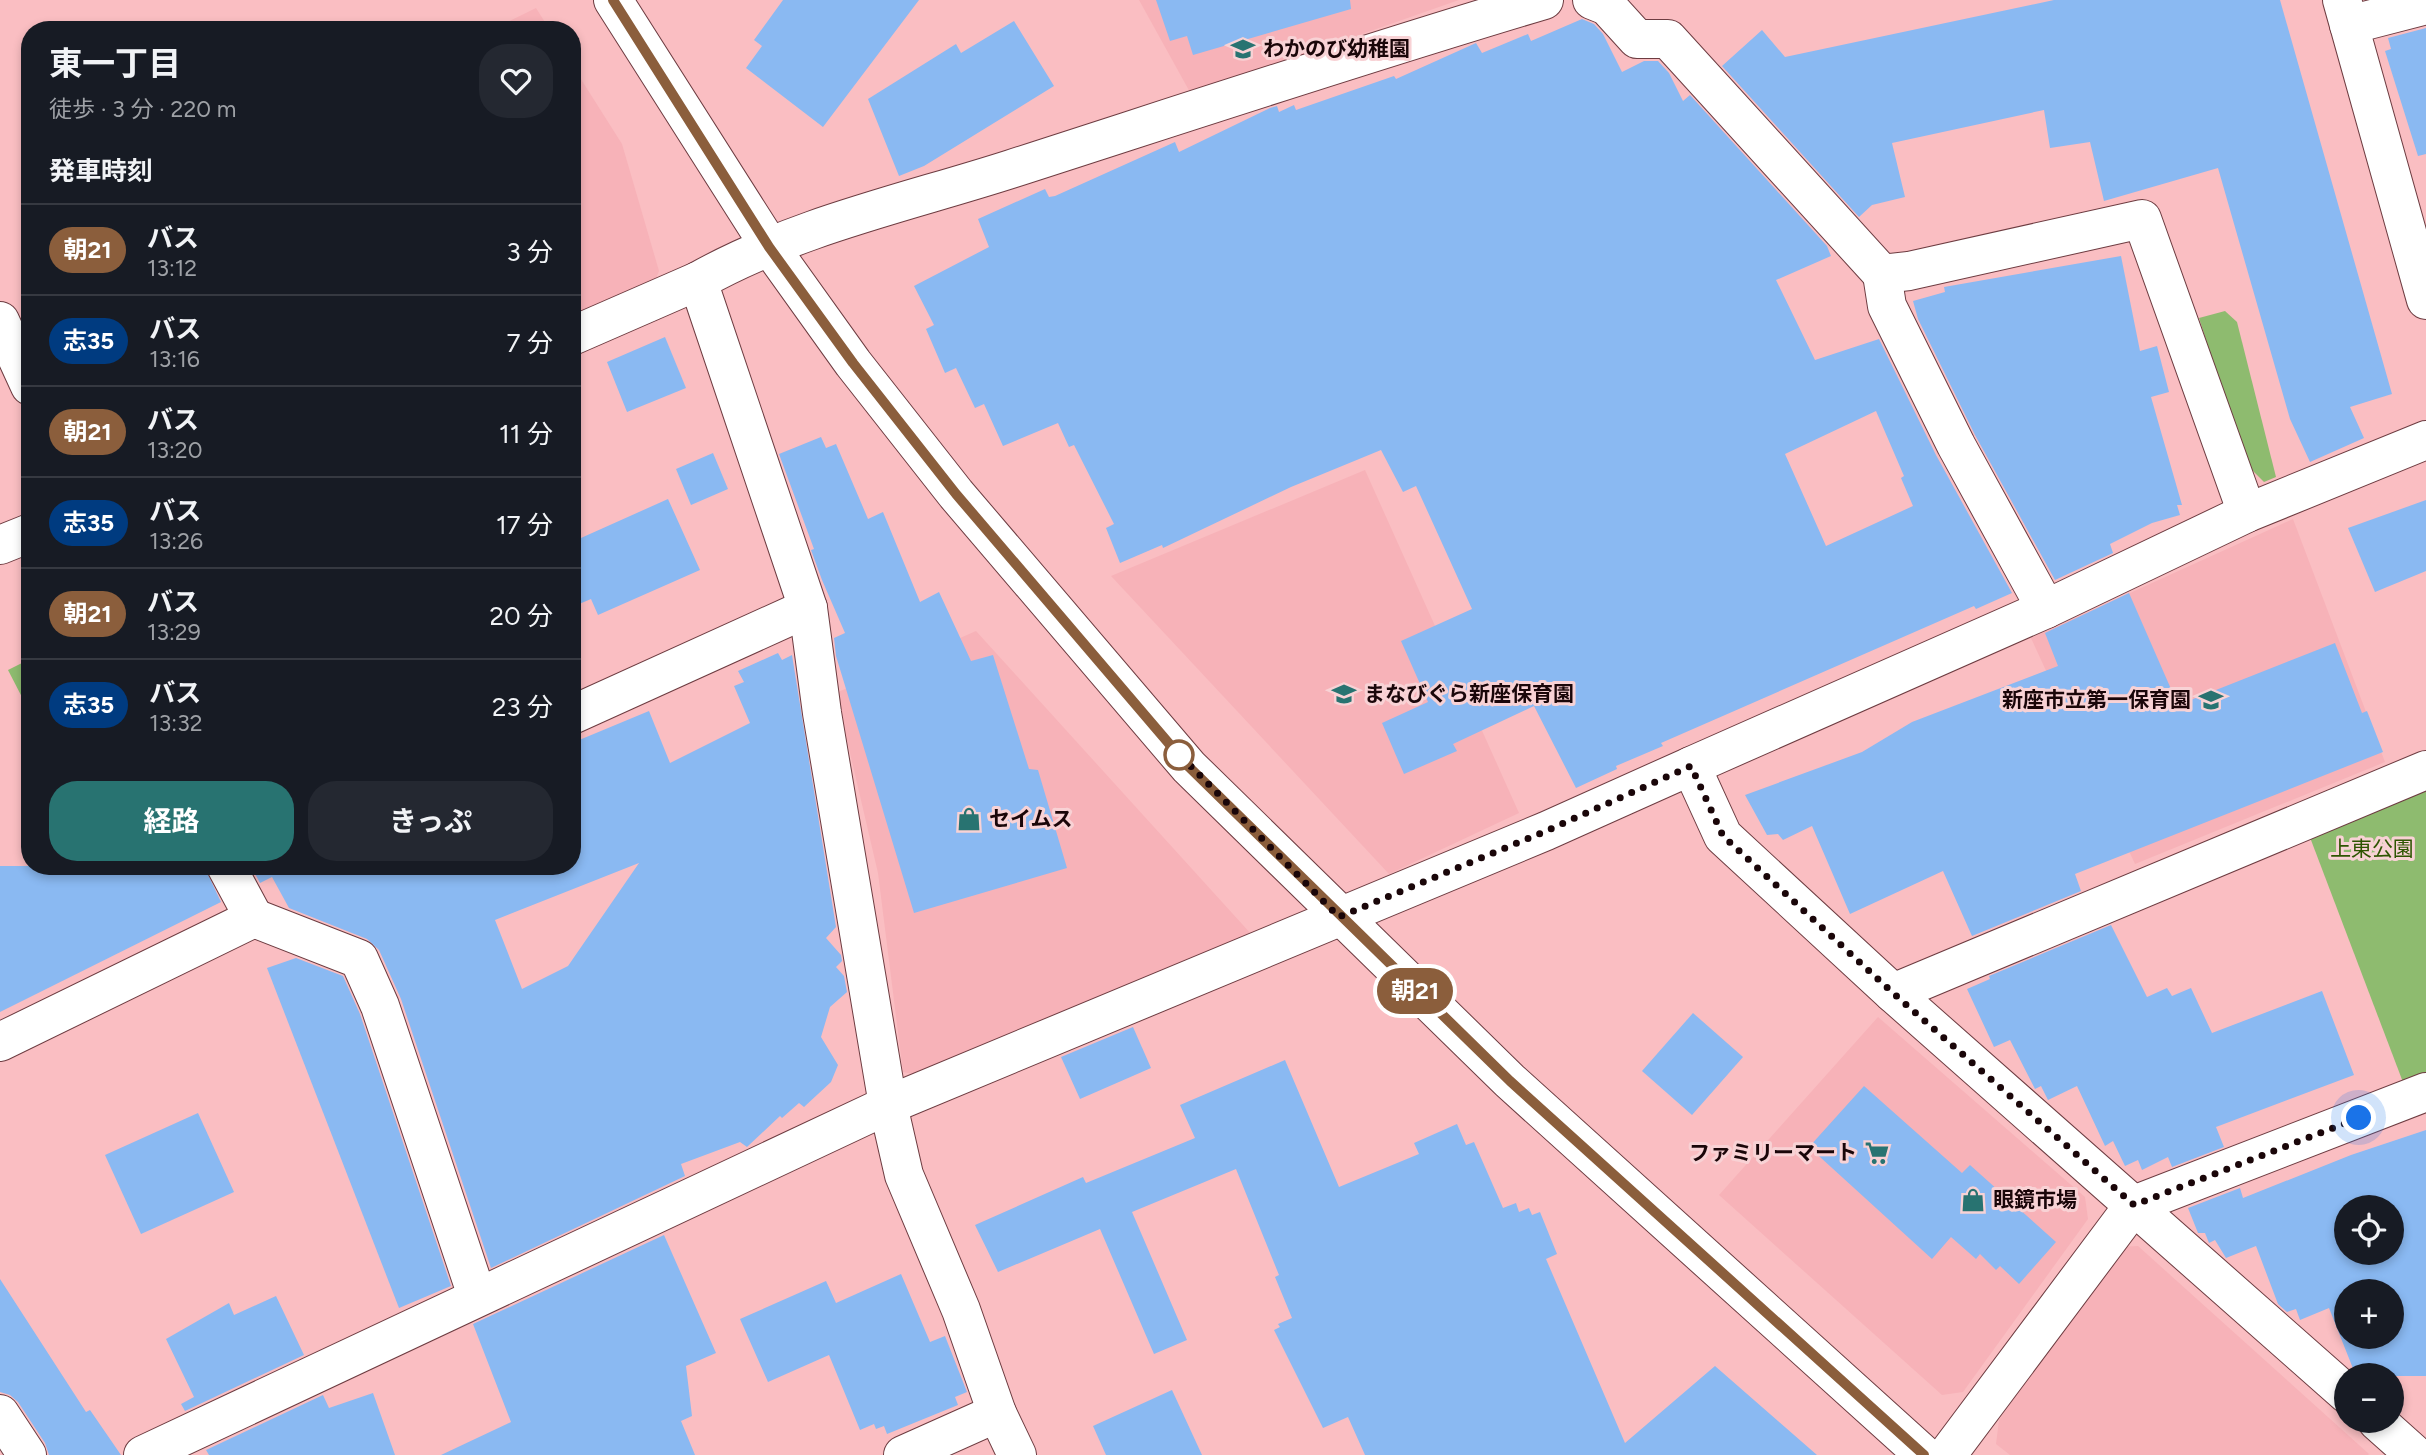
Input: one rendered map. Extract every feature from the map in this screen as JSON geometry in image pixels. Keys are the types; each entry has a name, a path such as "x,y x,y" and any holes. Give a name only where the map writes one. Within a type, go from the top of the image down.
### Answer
{"street":[{"path":"613,0 769,247 853,363 956,494 1189,767 1339,917 1510,1081 1924,1455"},
{"path":"581,332 818,227 939,192 1544,0"},
{"path":"1592,0 1607,6 1637,39 1668,39 1882,274 1887,306 1956,445 2046,609"},
{"path":"2426,5 2346,12 2426,300"},
{"path":"1882,274 1909,271 2142,219 2247,513"},
{"path":"698,281 808,608 822,713 888,1105 904,1175 961,1310 998,1413 1017,1455"},
{"path":"0,321 21,366"},
{"path":"144,1455 625,1226 701,1195 888,1105 1546,831 2046,609 2247,513 2426,440"},
{"path":"0,545 21,537"},
{"path":"581,711 808,608"},
{"path":"1691,766 1723,836 1893,993 2334,1382"},
{"path":"1893,993 2426,769"},
{"path":"231,875 254,918 359,959 380,1006 477,1296"},
{"path":"0,1042 254,918"},
{"path":"1947,1455 2134,1205 2426,1092"},
{"path":"903,1455 998,1413"},
{"path":"0,1414 27,1455"},
{"path":"2394,1433 2416,1448"}],"shaded area":[{"name":"わかのび幼稚園","path":"1139,0 1459,0 1191,94"},
{"path":"536,8 544,21 509,21"},
{"path":"581,79 622,144 659,271 653,286 581,316"},
{"name":"まなびぐら新座保育園","path":"1365,470 1519,813 1389,874 1111,576"},
{"name":"新座市立第一保育園","path":"2293,519 2385,762 2135,864 2031,638"},
{"path":"976,631 1252,935 925,1076 903,1072 878,873 836,693"},
{"path":"1878,1017 2085,1197 2088,1219 1963,1392 1942,1395 1719,1195"},
{"path":"2138,1246 2334,1422 2334,1433 2346,1433 2369,1454 2010,1455 1996,1444 1999,1420 2118,1247"}],"green space":[{"path":"2225,311 2237,322 2276,477 2264,482 2245,463 2199,318"},
{"path":"21,664 21,695 8,670"},
{"name":"上東公園","path":"2426,770 2426,1092 2409,1098 2303,819"}],"building":[{"path":"783,0 919,0 823,127 746,68 762,46 754,40"},
{"path":"1156,0 1350,0 1351,9 1193,55 1187,36 1170,41"},
{"path":"2054,0 2280,0 2392,394 2350,407 2364,438 2310,462 2290,419 2218,168 2104,201 2090,142 2050,148 2044,110 1892,143 1905,197 1872,205 1859,217 1722,66 1762,30 1785,57"},
{"path":"1582,19 1594,24 1603,34 1622,72 1644,61 1658,61 1669,73 1683,101 1690,95 1827,246 1831,256 1776,280 1815,360 1879,339 1936,455 2012,593 1976,609 1974,606 1661,743 1663,746 1616,766 1617,769 1576,788 1534,706 1453,744 1457,751 1404,774 1382,723 1428,702 1401,641 1472,609 1416,486 1403,492 1381,450 1291,487 1163,548 1162,545 1120,563 1106,528 1114,524 1074,445 1069,447 1058,423 1003,446 984,404 975,408 956,368 945,373 926,329 934,325 914,286 989,247 978,219 1045,189 1049,197 1055,196 1175,142 1179,152 1270,108 1277,106 1279,112 1294,105 1296,110 1394,76 1396,79 1476,43 1482,53 1528,34 1531,41","holes":["1876,411 1904,476 1901,478 1913,506 1826,546 1785,454"]},
{"path":"1014,21 1054,86 924,166 899,176 868,99 956,44 961,53"},
{"path":"2426,28 2426,154 2418,156 2385,51 2391,49 2388,38"},
{"path":"2121,256 2140,351 2157,346 2169,392 2151,397 2182,505 2177,505 2180,515 2152,523 2110,544 2113,553 2055,580 1975,435 1918,319 1913,301 1945,292 1944,287"},
{"path":"665,337 686,388 627,412 607,362"},
{"name":"セイムス","path":"821,437 826,448 836,444 868,519 883,512 920,602 939,592 971,661 993,655 1029,769 1038,770 1067,868 914,913 836,656 834,638 845,633 822,580 811,550 814,549 779,454"},
{"path":"713,453 728,489 691,505 676,469"},
{"path":"668,499 700,570 598,615 591,599 581,603 581,538"},
{"path":"2426,500 2426,571 2375,592 2348,528"},
{"path":"2129,593 2178,705 2335,643 2362,713 2367,711 2383,752 2075,874 2081,891 1972,936 1943,871 1850,914 1812,826 1783,840 1778,834 1767,835 1745,795 1862,752 1912,722 2058,666 2045,633"},
{"path":"778,653 782,660 792,655 836,927 826,938 841,955 842,961 836,967 844,976 847,992 830,1007 821,1037 838,1065 831,1082 804,1107 799,1103 782,1118 780,1116 747,1147 740,1142 681,1164 685,1176 491,1268 401,999 379,950 367,939 289,908 272,877 260,883 256,875 581,875 581,739 649,711 670,763 750,723 734,686 744,682 738,671","holes":["639,863 568,966 522,989 495,920"]},
{"path":"0,866 21,866 21,875 208,875 221,902 0,1012"},
{"path":"2111,925 2147,997 2167,988 2172,996 2191,988 2212,1033 2322,991 2354,1075 2216,1127 2224,1147 2172,1167 2168,1157 2142,1170 2138,1160 2125,1166 2113,1141 2105,1146 2077,1086 2048,1100 2041,1086 2035,1089 2010,1040 1994,1047 1967,989 1990,979 1989,976"},
{"path":"296,958 343,976 360,1014 451,1286 399,1308 267,968"},
{"path":"1693,1013 1743,1057 1692,1115 1642,1071"},
{"path":"1133,1027 1151,1068 1080,1099 1061,1057"},
{"path":"1285,1060 1339,1187 1419,1154 1414,1143 1457,1124 1466,1145 1474,1142 1503,1208 1516,1203 1519,1212 1529,1208 1532,1215 1540,1212 1557,1254 1546,1259 1625,1443 1715,1366 1817,1455 1365,1455 1348,1417 1323,1428 1274,1330 1280,1327 1278,1324 1292,1318 1275,1277 1279,1275 1236,1169 1132,1212 1187,1340 1154,1354 1100,1229 998,1272 975,1225 1083,1177 1086,1183 1195,1138 1180,1105"},
{"path":"1864,1086 1962,1173 1970,1165 2056,1242 2019,1284 2000,1266 1996,1270 1980,1254 1976,1259 1951,1237 1932,1259 1809,1147"},
{"path":"198,1113 234,1192 141,1234 105,1155"},
{"path":"2426,1130 2426,1376 2404,1376 2404,1363 2351,1363 2345,1349 2404,1349 2404,1279 2334,1279 2334,1321 2329,1308 2300,1320 2296,1309 2287,1312 2278,1304 2256,1246 2226,1258 2215,1240 2209,1243 2205,1233 2198,1233 2188,1208 2240,1188 2243,1198 2351,1155"},
{"path":"664,1235 716,1353 686,1366 692,1416 681,1421 695,1455 441,1455 511,1422 473,1324"},
{"path":"901,1274 930,1342 945,1336 967,1392 955,1397 958,1405 887,1434 884,1426 876,1429 874,1424 860,1430 829,1355 768,1382 740,1319 826,1281 836,1303"},
{"path":"0,1279 86,1412 90,1410 121,1455 49,1455 45,1443 18,1402 10,1395 0,1392"},
{"path":"276,1296 304,1355 185,1411 181,1404 194,1397 166,1339 229,1303 234,1315"},
{"path":"1172,1390 1202,1455 1106,1455 1093,1426"},
{"path":"373,1393 395,1455 209,1455 206,1450 323,1395 329,1408"}],"bus line":[{"name":"朝21","path":"613,0 769,247 853,363 956,494 1189,767 1366,944 1510,1081 1924,1455"}],"place":[{"name":"わかのび幼稚園","path":"1243,49"},
{"name":"まなびぐら新座保育園","path":"1344,694"},
{"name":"新座市立第一保育園","path":"2211,700"},
{"name":"セイムス","path":"969,819"},
{"name":"ファミリーマート","path":"1877,1153"},
{"name":"眼鏡市場","path":"1973,1200"}],"route":[{"path":"1179,755 1172,747 1339,917 1546,831 1691,766 1723,836 1893,993 2134,1205 2359,1118"}]}
